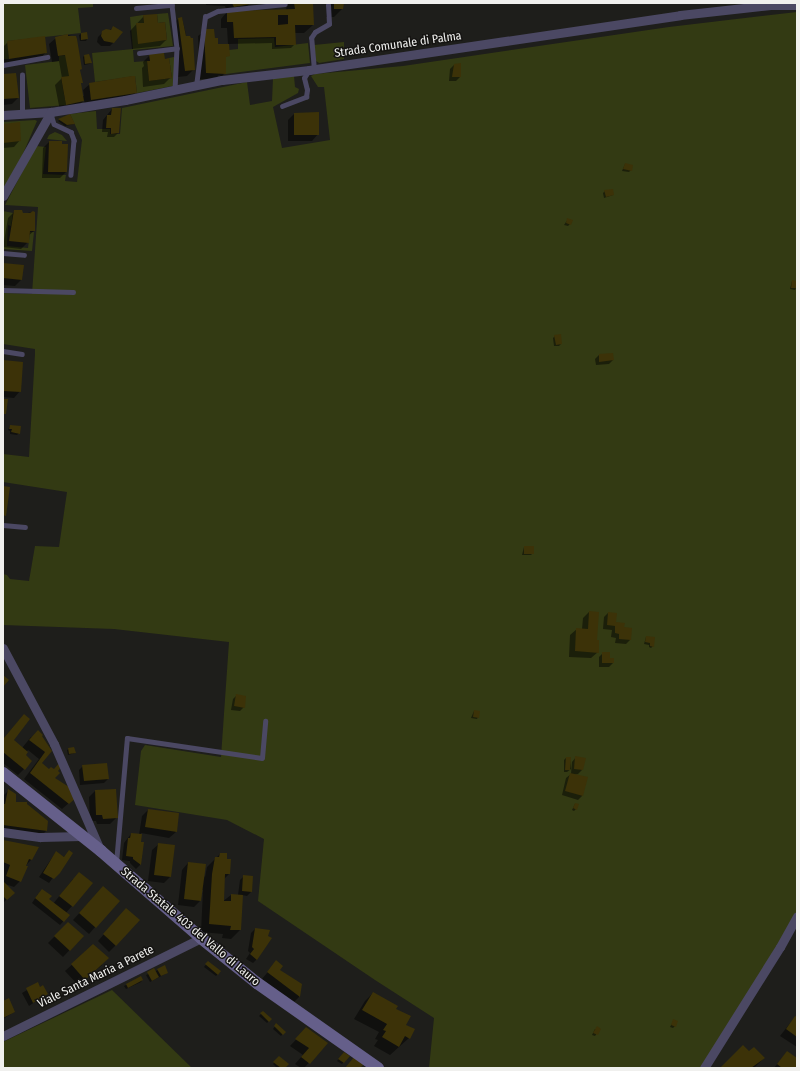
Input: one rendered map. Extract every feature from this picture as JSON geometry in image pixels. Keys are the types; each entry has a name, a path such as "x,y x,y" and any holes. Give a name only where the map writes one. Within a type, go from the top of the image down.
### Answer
{"main road":[{"name":"Strada Statale 403 del Vallo di Lauro","path":"3,773 101,851 201,938 257,983 378,1068"}],"street":[{"name":"Strada Comunale di Palma","path":"3,115 51,112 125,100 222,80 311,70 680,15 770,5 797,5"},
{"path":"3,196 51,112"},
{"path":"3,648 54,744 101,851"},
{"path":"3,832 40,837 81,836"},
{"path":"704,1068 780,947 797,916"},
{"name":"Viale Santa Maria a Parete","path":"3,1036 201,938"}],"lane":[{"path":"196,86 204,17 218,11 285,4"},
{"path":"136,8 172,5 176,48 175,90"},
{"path":"282,106 306,97 307,90 304,78 311,70 311,38 315,32 329,24 328,5"},
{"path":"139,53 176,48"},
{"path":"3,65 47,57"},
{"path":"22,75 22,113"},
{"path":"51,112 54,124 71,132 74,140 71,175"},
{"path":"3,253 24,255"},
{"path":"3,290 73,292"},
{"path":"3,351 22,354"},
{"path":"3,525 25,527"},
{"path":"116,865 127,738 262,758 265,721"}],"green space":[{"path":"3,3 93,3 93,7 78,8 81,33 8,41 9,59 3,59"},
{"path":"797,12 797,916 706,1068 429,1068 434,1018 258,901 264,839 227,820 135,805 141,751 145,745 221,757 229,642 114,629 3,625 3,574 7,575 10,579 29,581 35,546 59,547 67,492 3,482 3,454 29,457 35,349 3,344 3,293 32,294 38,207 5,205 36,146 46,147 43,174 66,175 65,181 77,182 82,140 70,114 96,111 97,129 110,129 110,134 120,134 122,108 247,82 250,105 272,101 273,78 294,76 295,87 299,89 298,93 273,107 282,148 330,140 324,87 318,87 311,76 315,74 403,66 669,27"},
{"path":"168,13 173,46 133,50 134,62 147,61 149,81 172,78 169,58 174,57 177,85 137,93 135,76 95,82 92,53 133,49 130,17 143,15 144,23 137,23 139,43 167,40 165,22 158,23 157,14"},
{"path":"274,38 275,47 308,43 310,63 226,74 226,57 229,50 238,49 238,39"},
{"path":"344,42 344,59 319,63 316,61 314,45"},
{"path":"67,55 70,76 61,78 66,105 30,108 25,65 59,61 59,56"},
{"path":"37,121 16,170 3,191 3,122"},
{"path":"55,132 62,135 67,141 47,139 49,135"},
{"path":"3,211 13,213 11,226 8,225 7,246 28,248 30,232 34,232 32,251 3,249"},
{"path":"112,990 192,1068 3,1068 3,1042"}],"building":[{"path":"232,3 251,3 251,4 234,7"},
{"path":"294,3 313,3 314,25 295,25 296,45 276,45 276,37 234,38 233,22 227,22 227,11 295,9","holes":["278,15 288,15 288,24 278,25"]},
{"path":"334,3 344,3 343,9 334,9"},
{"path":"157,14 158,23 165,22 167,40 138,44 136,23 144,23 143,15"},
{"path":"182,17 186,36 193,38 195,70 185,71 178,18"},
{"path":"113,26 123,32 114,43 104,41 101,36 102,31 106,29 111,30"},
{"path":"204,29 214,29 215,38 218,38 218,44 229,44 230,56 226,57 226,74 206,73"},
{"path":"87,32 88,39 81,40 81,33"},
{"path":"68,34 68,36 76,36 77,39 82,69 80,70 83,83 81,83 84,101 66,105 61,77 69,76 65,55 58,56 55,37"},
{"path":"45,36 47,53 9,59 7,41"},
{"path":"164,53 165,59 169,58 172,78 149,81 147,61 150,61 149,54"},
{"path":"89,54 92,63 85,64 84,55"},
{"path":"461,63 461,77 452,77 454,64"},
{"path":"16,73 19,98 3,99 3,74"},
{"path":"135,76 137,93 91,100 89,83"},
{"path":"112,108 121,108 119,133 111,134 111,128 106,128 107,115 111,115"},
{"path":"319,112 319,135 294,135 294,113"},
{"path":"70,114 75,124 67,125 58,119"},
{"path":"20,122 21,141 3,143 3,124"},
{"path":"49,141 62,141 62,144 68,144 67,172 48,172"},
{"path":"625,163 633,165 632,171 623,169"},
{"path":"613,189 614,195 606,197 604,190"},
{"path":"14,210 22,210 23,213 35,212 35,231 30,231 29,243 9,241"},
{"path":"567,218 573,220 571,225 566,223"},
{"path":"3,263 24,265 22,280 3,278"},
{"path":"792,280 797,281 797,288 791,288"},
{"path":"561,334 562,344 556,345 554,335"},
{"path":"613,353 614,360 599,362 599,354"},
{"path":"3,360 23,362 21,392 3,391"},
{"path":"3,399 8,399 6,414 3,414"},
{"path":"10,425 21,426 20,434 11,432 12,429 9,429"},
{"path":"3,486 10,487 6,516 3,515"},
{"path":"524,546 534,546 534,554 524,554"},
{"path":"589,611 599,612 597,640 599,640 599,653 575,651 576,628 588,629"},
{"path":"608,612 617,613 616,622 625,623 624,627 632,628 631,640 619,639 619,634 615,633 615,626 607,625"},
{"path":"646,636 655,637 654,647 650,646 650,643 645,642"},
{"path":"602,652 610,652 610,658 614,658 614,663 602,663"},
{"path":"3,675 9,680 3,687"},
{"path":"236,694 246,696 245,708 234,706"},
{"path":"474,710 480,711 479,718 473,717"},
{"path":"24,714 30,719 14,740 28,752 26,755 32,761 25,770 3,752 3,739"},
{"path":"38,730 43,735 42,736 52,751 42,763 49,769 51,767 54,769 60,762 62,766 58,771 60,773 55,778 69,787 77,797 69,804 30,773 45,752 29,740"},
{"path":"74,747 76,753 69,754 68,748"},
{"path":"575,756 586,758 583,770 574,769"},
{"path":"566,757 571,757 570,770 565,770"},
{"path":"107,763 109,779 84,781 82,765"},
{"path":"570,773 588,777 583,796 565,791"},
{"path":"8,789 16,794 16,802 27,802 27,804 48,821 47,831 3,825 3,804 5,804"},
{"path":"116,789 118,818 103,819 102,815 96,815 95,790"},
{"path":"575,803 579,804 577,810 573,808"},
{"path":"148,809 179,813 177,832 145,827"},
{"path":"131,833 142,834 141,842 144,842 141,865 133,859 133,857 126,856 128,838 130,838"},
{"path":"3,840 39,847 32,860 29,859 26,866 28,866 21,882 6,876 10,865 3,862"},
{"path":"158,843 175,845 171,877 154,875"},
{"path":"69,850 73,853 60,873 54,879 43,873 56,851 64,857"},
{"path":"220,853 227,853 227,859 231,859 230,874 225,874 224,901 231,901 231,894 243,895 241,930 230,930 231,926 209,924 212,874 215,857 219,857"},
{"path":"188,862 206,864 201,901 184,899"},
{"path":"79,872 93,883 73,907 59,896"},
{"path":"243,875 253,876 252,892 242,891"},
{"path":"3,881 15,893 7,900 3,896"},
{"path":"103,886 120,901 96,928 79,913"},
{"path":"42,889 52,896 49,899 70,915 64,922 35,898"},
{"path":"126,908 140,920 116,946 103,934"},
{"path":"68,922 84,936 70,951 54,936"},
{"path":"255,928 270,930 268,936 272,938 257,960 250,954 254,949 252,947"},
{"path":"93,944 109,958 85,980 71,964"},
{"path":"276,960 283,966 280,970 302,984 300,997 267,972"},
{"path":"208,961 221,971 218,975 205,964"},
{"path":"165,965 168,973 161,976 157,969"},
{"path":"154,968 159,977 152,981 147,972"},
{"path":"141,976 143,980 128,988 126,984"},
{"path":"38,982 40,987 43,985 48,994 33,1003 26,988"},
{"path":"373,992 398,1006 396,1009 411,1016 406,1025 415,1029 410,1039 405,1036 399,1047 382,1037 386,1031 383,1030 387,1024 362,1010"},
{"path":"9,998 15,1012 3,1018 3,1001"},
{"path":"263,1011 272,1019 269,1022 260,1013"},
{"path":"795,1016 797,1017 797,1037 786,1029"},
{"path":"673,1019 678,1021 676,1027 671,1025"},
{"path":"276,1023 286,1032 283,1035 274,1026"},
{"path":"597,1026 601,1029 598,1035 593,1033"},
{"path":"306,1027 328,1043 310,1064 301,1057 309,1048 295,1039"},
{"path":"743,1045 749,1051 754,1047 765,1058 751,1068 720,1068"},
{"path":"787,1051 797,1058 797,1068 782,1068 777,1064"},
{"path":"344,1052 350,1056 344,1063 338,1059"},
{"path":"279,1056 289,1064 285,1068 281,1068 273,1062"},
{"path":"354,1057 364,1064 360,1068 345,1068"}]}
